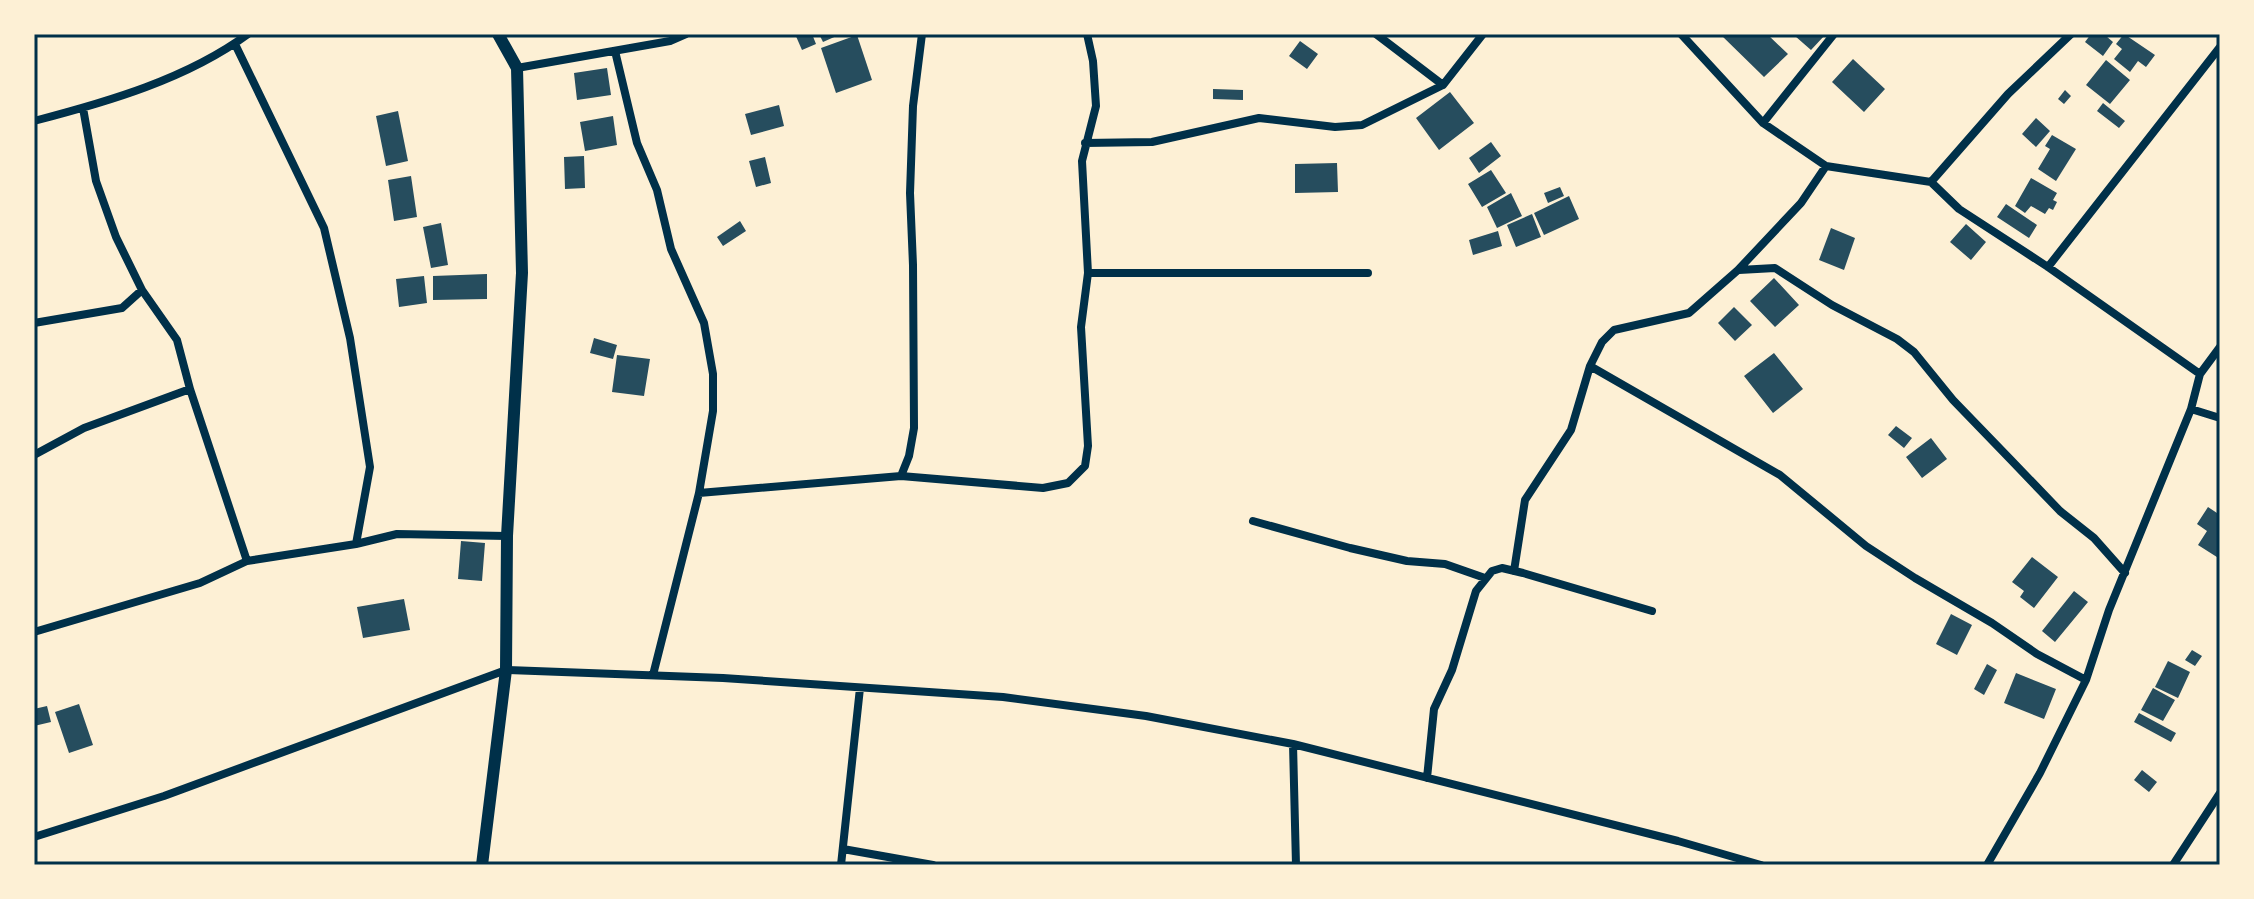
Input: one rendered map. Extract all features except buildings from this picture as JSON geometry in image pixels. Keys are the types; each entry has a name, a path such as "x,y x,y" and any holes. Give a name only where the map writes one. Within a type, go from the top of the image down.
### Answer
{"street":[{"path":"34,121 83,108 171,76 235,44 248,34"},
{"path":"482,865 506,670 507,536 522,273 517,68 498,34"},
{"path":"517,68 670,41 686,34"},
{"path":"901,476 909,456 914,428 910,193 913,106 922,34"},
{"path":"699,493 901,476 1043,488 1068,483 1085,466 1088,446 1081,327 1088,273 1082,161 1096,106 1093,61 1087,34"},
{"path":"1376,34 1443,85"},
{"path":"1085,143 1152,142 1259,118 1335,127 1362,125 1443,85 1483,34"},
{"path":"1681,34 1763,123 1826,166 1931,182 1959,209 2048,267 2200,374"},
{"path":"1763,123 1834,34"},
{"path":"1931,182 2008,94 2071,34"},
{"path":"235,44 324,228 350,338 370,467 356,544"},
{"path":"2048,267 2220,47"},
{"path":"615,51 637,143 657,190 671,249 704,323 713,374 713,411 699,493 653,675"},
{"path":"83,108 96,181 116,237 142,290 177,340 190,389 247,561"},
{"path":"1514,571 1525,500 1571,430 1590,366 1602,342 1614,330 1689,313 1738,270 1801,203 1826,166"},
{"path":"1738,270 1775,268 1914,352 1953,400 2060,511 2094,538 2125,573"},
{"path":"1088,273 1368,273"},
{"path":"34,323 122,308 142,290"},
{"path":"1987,865 2040,773 2086,680 2109,610 2191,409 2200,374 2220,347"},
{"path":"1590,366 1780,475 1866,546 2037,654 2086,680"},
{"path":"34,455 84,428 190,389"},
{"path":"2191,409 2220,418"},
{"path":"1253,521 1407,561 1445,564 1485,578"},
{"path":"34,632 200,583 247,561 356,544 397,534 507,536"},
{"path":"1427,778 1434,709 1452,670 1476,591 1492,571 1502,568 1514,571 1652,611"},
{"path":"34,837 164,796 506,670 723,678 1018,699 1146,716 1293,744 1651,834 1761,865"},
{"path":"841,865 860,688"},
{"path":"1293,744 1296,865"},
{"path":"2173,865 2220,793"},
{"path":"843,849 933,865"}]}
